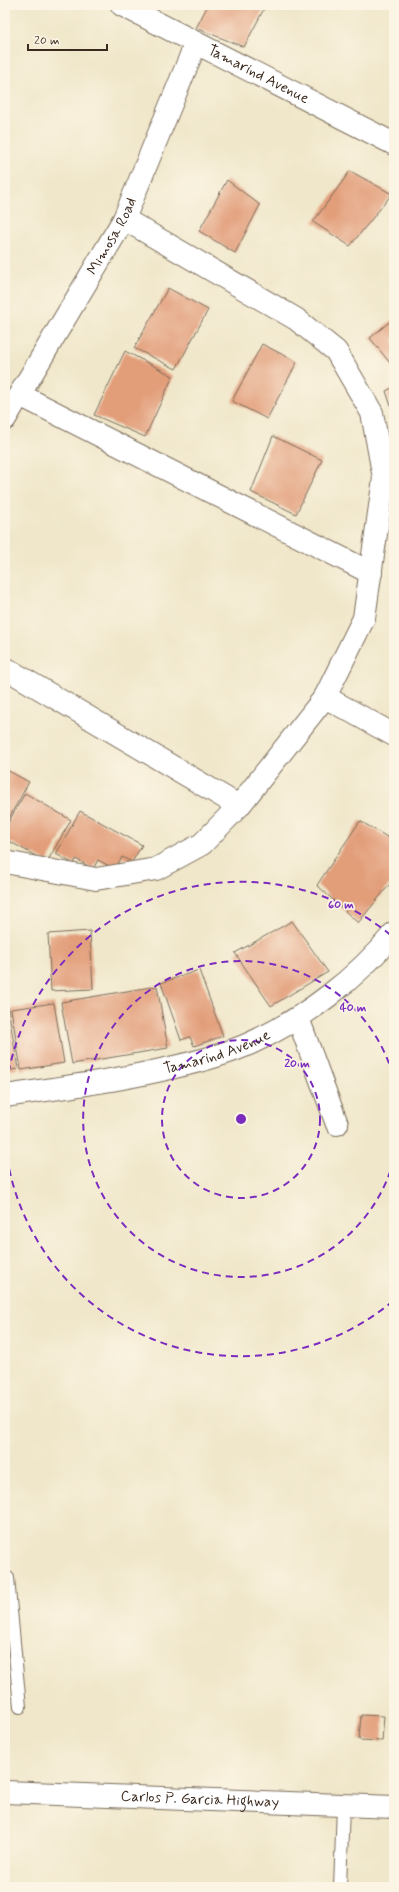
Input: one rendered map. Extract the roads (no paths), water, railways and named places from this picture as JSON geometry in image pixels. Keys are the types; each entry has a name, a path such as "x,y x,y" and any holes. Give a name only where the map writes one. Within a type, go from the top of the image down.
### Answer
{"main road":[{"name":"Tamarind Avenue","path":"122,5 394,144"},
{"name":"Mimosa Road","path":"5,418 124,219 196,43"},
{"path":"5,862 96,879 156,869 202,844 239,806 325,697 364,618 384,478 372,413 336,351 296,319 124,219"},
{"path":"20,395 371,573"},
{"path":"5,668 239,806"},
{"path":"325,697 394,734"},
{"name":"Tamarind Avenue","path":"5,1096 125,1078 198,1061 250,1043 298,1018 339,988 394,932"},
{"path":"298,1018 337,1124"},
{"name":"Carlos P. Garcia Highway","path":"5,1792 394,1807"}],"lane":[{"path":"5,1578 8,1578 20,1707"},
{"path":"340,1887 343,1806"}]}
